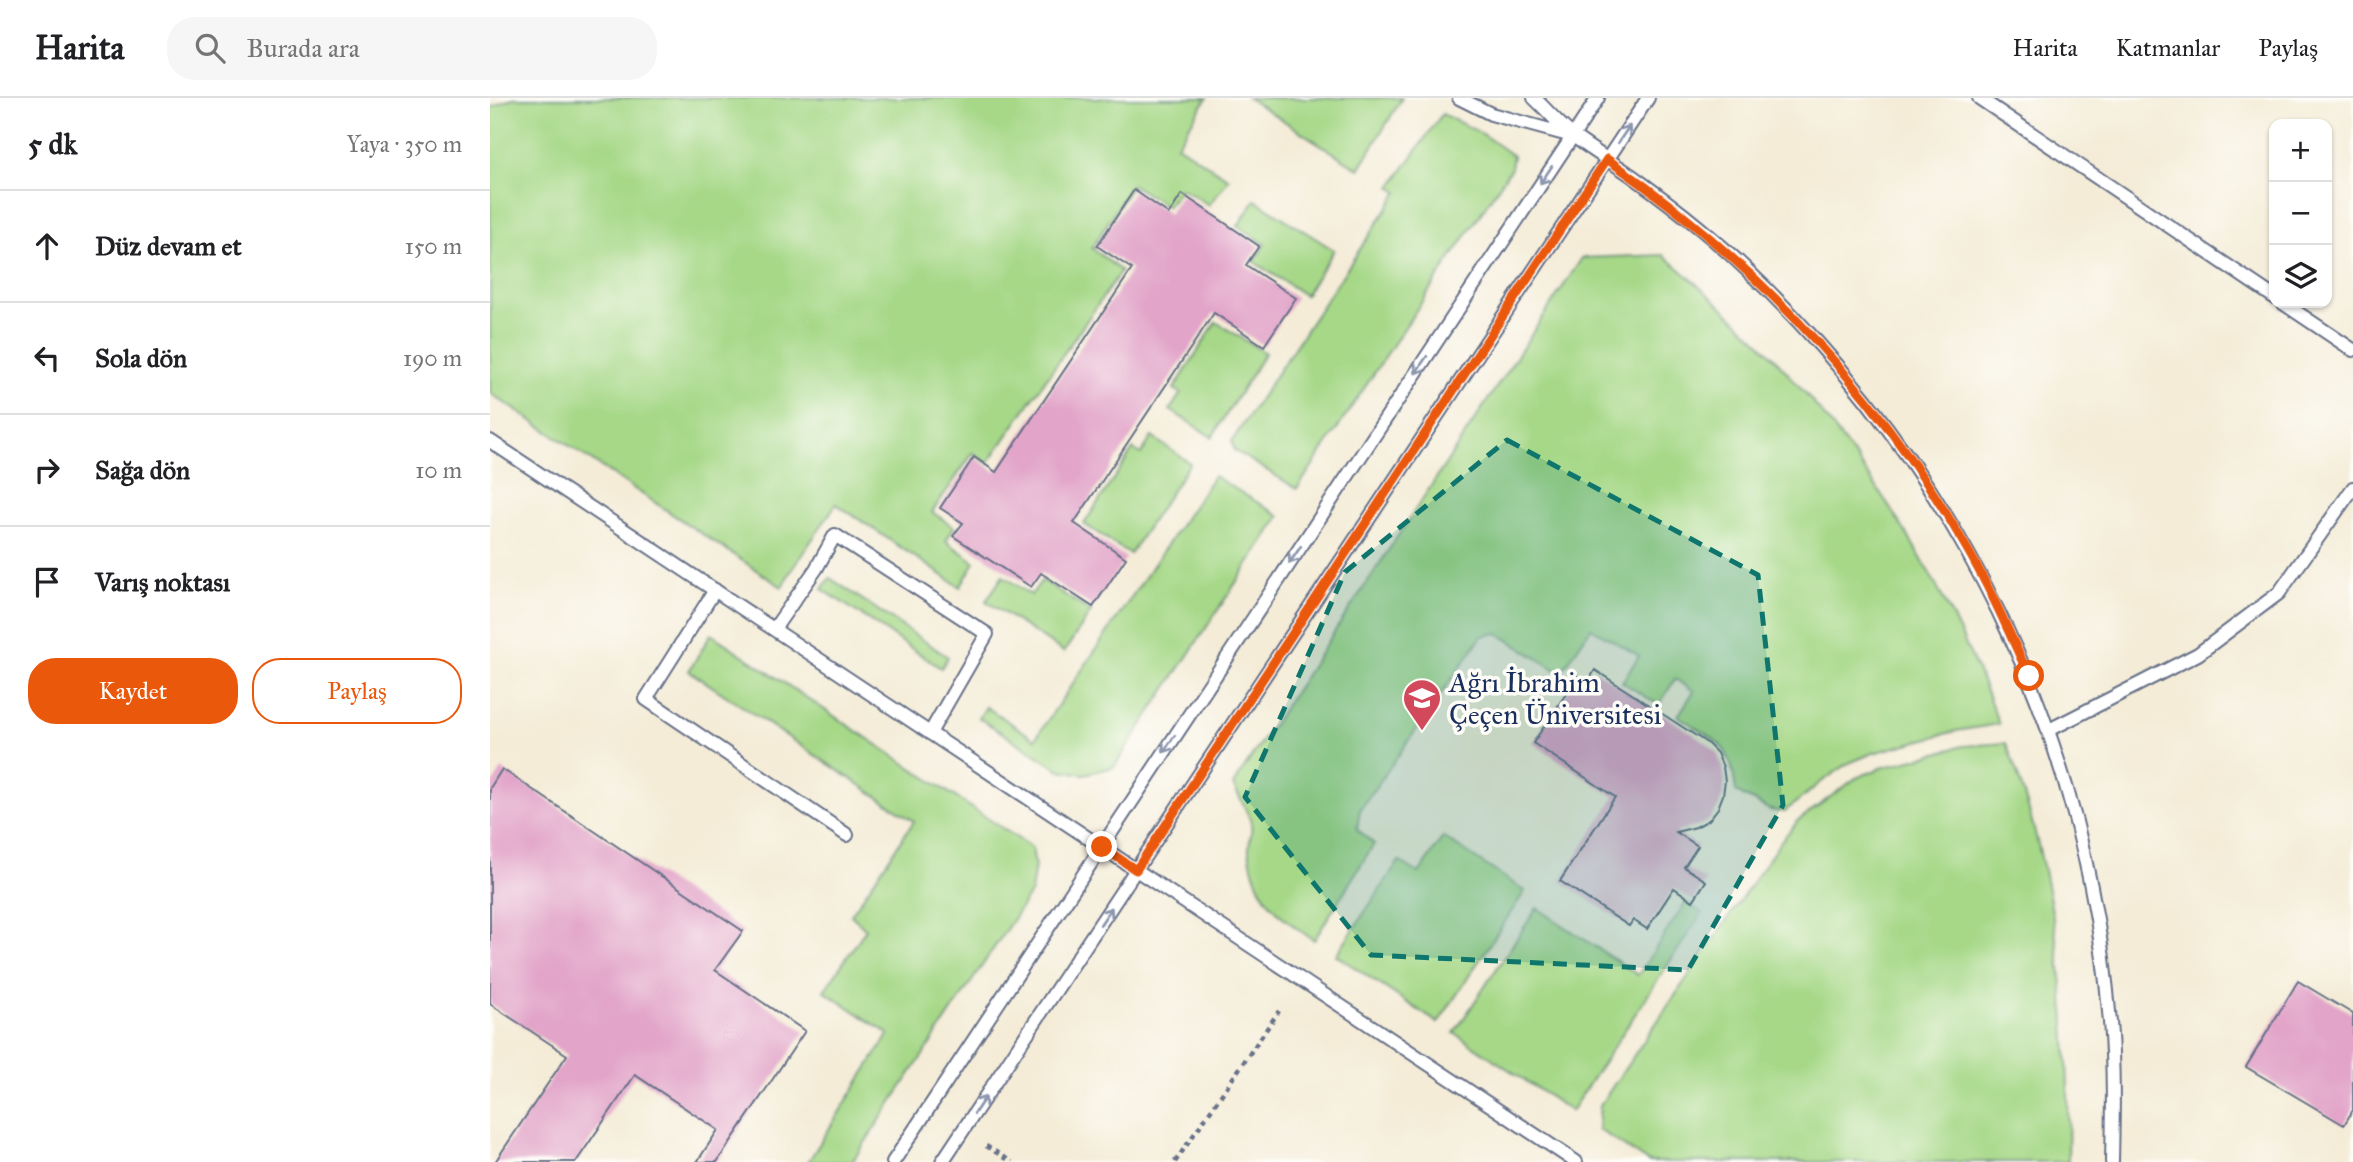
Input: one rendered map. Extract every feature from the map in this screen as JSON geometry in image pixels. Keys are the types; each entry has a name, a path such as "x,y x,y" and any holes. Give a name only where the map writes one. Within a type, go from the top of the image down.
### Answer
{"lane":[{"path":"1459,98 1491,114 1573,136"},
{"path":"1534,98 1573,136 1691,221 1745,268 1812,336 1844,371 1888,428 1929,486 1966,547 2029,676 2074,811 2091,881 2102,951 2111,1046 2112,1162"},
{"path":"892,1162 1598,98"},
{"path":"942,1162 1648,98"},
{"path":"1979,98 2269,294"},
{"path":"2290,308 2353,350"},
{"path":"490,440 1576,1162"},
{"path":"2049,730 2199,654 2279,593 2353,488"},
{"path":"774,629 816,569 835,535 988,634 930,733"},
{"path":"715,590 646,699 847,835"}],"path":[{"path":"1175,1162 1279,1012"},
{"path":"986,1146 1012,1162"}],"highlighted area":[{"path":"1507,440 1758,575 1783,805 1688,970 1371,955 1245,797 1345,572"}],"green space":[{"path":"513,98 1207,98 1177,145 1229,179 1209,205 1181,188 1167,206 1132,185 1092,248 1121,271 988,463 973,453 932,512 954,527 946,541 975,562 960,587 836,504 782,587 490,393 490,108"},
{"path":"1248,98 1402,98 1359,169"},
{"path":"1442,114 1481,133 1513,156 1511,168 1297,489 1234,450 1232,441 1398,192 1391,187"},
{"path":"1255,200 1334,250 1305,295 1254,262 1265,244 1238,226"},
{"path":"1664,255 1765,348 1837,433 1870,478 1901,525 1955,622 1999,724 1956,731 1873,753 1849,763 1784,812 1770,810 1736,792 1734,775 1726,752 1712,738 1678,716 1694,691 1675,679 1659,705 1622,682 1639,656 1591,628 1561,673 1497,633 1482,636 1360,810 1357,829 1374,844 1314,940 1279,914 1263,893 1252,867 1249,851 1250,819 1233,785 1582,258"},
{"path":"1216,322 1265,353 1212,437 1170,410 1181,393 1174,389"},
{"path":"1152,437 1190,463 1130,554 1084,524 1133,449 1141,454"},
{"path":"1214,476 1280,516 1114,767 1084,774 1060,770 979,718 986,707 1035,739"},
{"path":"1003,576 1031,595 1042,580 1091,612 1064,652 986,601"},
{"path":"830,578 948,657 941,668 822,589"},
{"path":"711,634 1032,848 1035,865 1031,892 852,1162 808,1162 889,1034 824,991 866,929 851,915 914,821 689,671"},
{"path":"2006,743 2024,793 2038,845 2058,949 2067,1055 2068,1162 1648,1162 1598,1129 1600,1105 1781,841 1799,820 1856,778 1881,768 1963,746"},
{"path":"1443,837 1525,891 1438,1023 1336,955 1399,861 1419,873"},
{"path":"1686,902 1702,913 1571,1111 1454,1033 1537,908 1638,975"}],"building":[{"path":"1134,190 1169,214 1182,194 1259,246 1246,265 1296,298 1264,346 1214,313 1074,523 1126,558 1093,607 1041,573 1031,587 953,536 963,523 940,508 974,457 996,472 1132,269 1097,246"},
{"path":"1595,670 1707,743 1717,753 1723,767 1725,781 1718,808 1709,820 1696,827 1676,832 1698,846 1684,867 1706,881 1693,901 1674,888 1647,929 1633,920 1629,926 1560,881 1615,797 1533,743 1578,676 1588,682"},
{"path":"502,769 743,931 715,970 805,1031 717,1162 697,1162 718,1130 635,1075 576,1162 495,1162 567,1055 490,1004 490,788"},
{"path":"2298,981 2353,1014 2353,1110 2344,1125 2246,1067"}],"place":[{"name":"Ağrı İbrahim Çeçen Üniversitesi","path":"1422,732"}],"route":[{"path":"1102,847 1136,870 1607,159 1691,221 1745,268 1797,318 1844,371 1929,486 1966,547 2029,676"}]}
